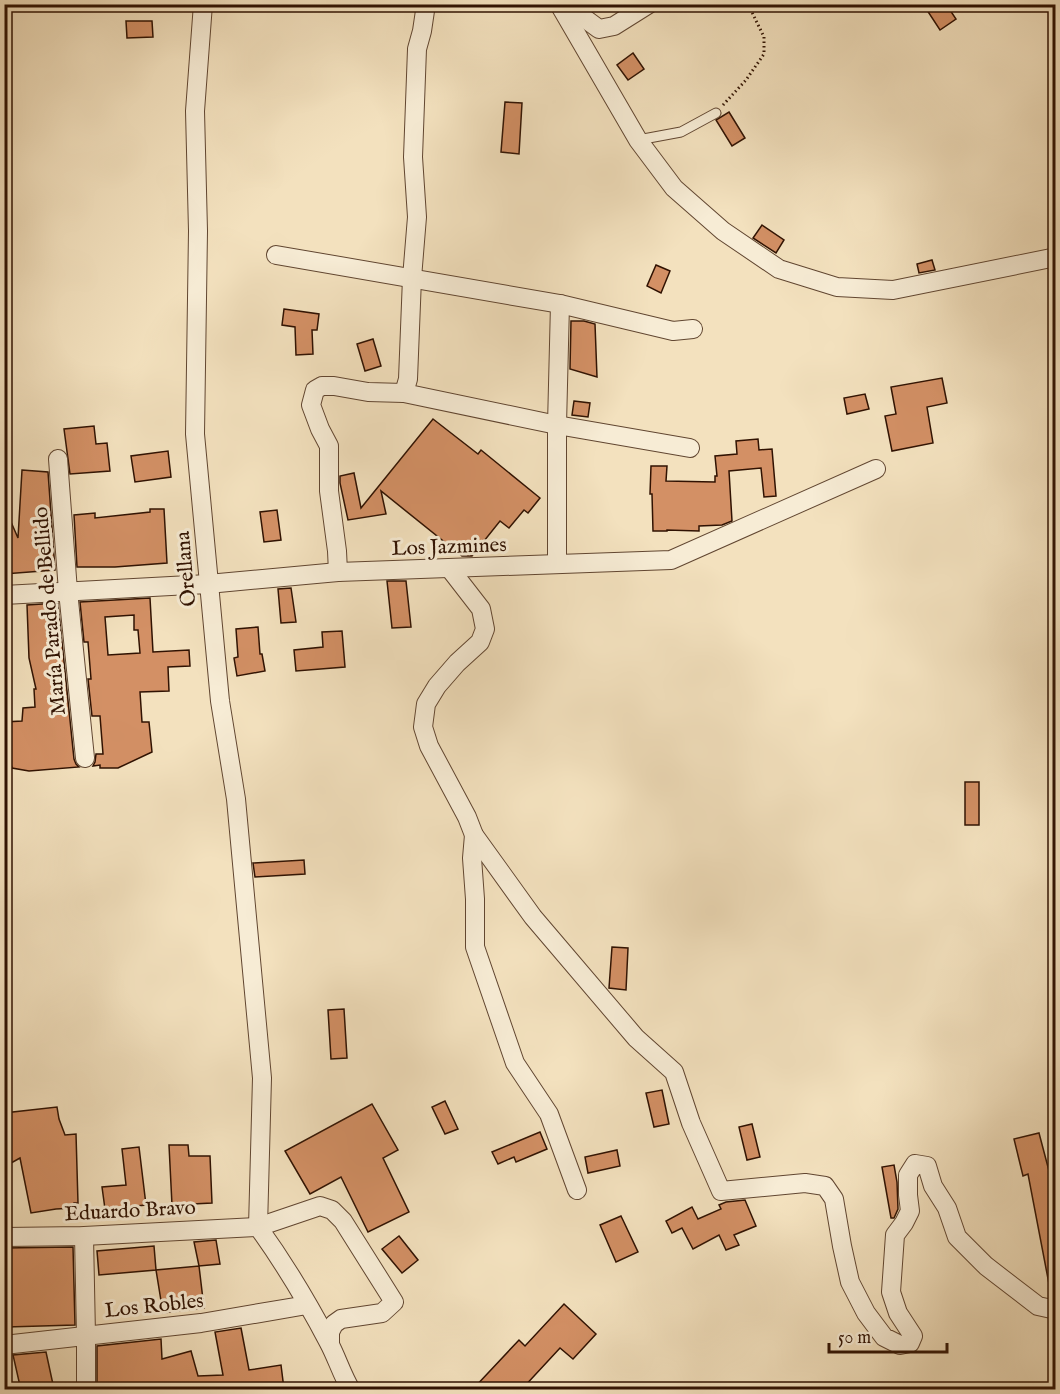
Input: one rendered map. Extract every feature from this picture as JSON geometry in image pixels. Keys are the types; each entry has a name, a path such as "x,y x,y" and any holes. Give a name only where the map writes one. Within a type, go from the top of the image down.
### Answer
{"street":[{"name":"Orellana","path":"202,4 195,111 198,231 195,434 219,701 236,799 262,1078 258,1227"},
{"path":"404,393 408,378 417,218 414,157 417,49 426,4"},
{"path":"559,4 638,140 674,188 723,231 779,269 837,287 893,290 1056,257"},
{"path":"565,4 599,29 614,26 649,4"},
{"path":"276,255 560,304 673,331 693,329"},
{"path":"557,564 560,304"},
{"path":"338,572 329,491 329,446 311,405 315,390 322,386 369,392 404,393 557,425 690,448"},
{"name":"María Parado de Bellido","path":"58,459 68,591 85,758"},
{"name":"Los Jazmines","path":"4,596 208,584 338,572 670,560 876,469"},
{"path":"450,569 481,609 485,629 480,642 457,663 437,686 426,704 423,727 429,746 467,817 474,835 533,916 636,1038 674,1072 691,1123 721,1191 805,1183 825,1186 834,1199 850,1281 866,1313 884,1337 900,1345 909,1343 914,1336 898,1313 891,1292 894,1235 910,1211 908,1175 915,1164 927,1166 933,1186 947,1208 957,1237 986,1266 1038,1306 1056,1310"},
{"path":"474,835 472,858 475,946 515,1063 549,1114 577,1190"},
{"name":"Eduardo Bravo","path":"4,1237 84,1236 258,1227 320,1206 332,1210 342,1221 394,1302 382,1313 341,1319 334,1324 330,1332 330,1344"},
{"path":"258,1227 330,1344 351,1389"},
{"path":"84,1236 86,1389"},
{"name":"Los Robles","path":"4,1345 201,1323 307,1305"}],"lane":[{"path":"638,140 681,132 716,113"}],"path":[{"path":"716,113 746,80 764,54 764,37 748,4"}],"building":[{"path":"923,4 946,4 956,19 940,30"},
{"path":"126,21 152,21 153,37 127,38"},
{"path":"633,53 644,69 628,80 617,65"},
{"path":"505,102 522,103 519,154 501,152"},
{"path":"729,112 745,138 732,146 716,120"},
{"path":"762,225 784,240 776,253 753,238"},
{"path":"932,260 935,270 919,273 917,264"},
{"path":"656,265 670,271 661,293 647,286"},
{"path":"284,309 319,314 317,330 312,330 313,354 296,355 295,327 282,325"},
{"path":"571,321 595,324 597,377 570,369"},
{"path":"373,339 381,366 365,371 357,344"},
{"path":"942,378 947,403 927,407 933,443 892,451 885,416 896,414 891,387"},
{"path":"865,394 869,409 847,414 844,398"},
{"path":"574,401 590,403 588,417 572,415"},
{"path":"433,419 478,454 481,450 540,498 528,513 524,510 509,528 500,521 472,556 462,556 381,491 386,514 348,520 340,476 354,473 361,508"},
{"path":"94,426 96,444 107,443 110,471 70,474 64,429"},
{"path":"758,439 759,450 772,449 776,496 764,497 761,468 729,471 732,521 722,525 699,526 699,531 653,531 652,494 650,494 651,466 667,466 666,481 715,482 715,476 717,476 715,456 737,454 736,441"},
{"path":"168,451 171,477 135,482 131,456"},
{"path":"22,470 48,472 55,570 4,574 4,506 18,538"},
{"path":"150,509 164,509 167,563 77,567 74,515 95,513 95,518 150,512"},
{"path":"277,510 281,540 264,542 260,512"},
{"path":"387,581 406,581 411,627 392,628"},
{"path":"291,588 296,622 281,623 278,589"},
{"path":"150,598 153,652 189,650 190,666 168,667 169,691 140,692 142,722 149,722 152,752 118,768 93,766 96,754 103,754 100,716 92,716 88,679 91,679 88,642 84,642 80,602","holes":["134,615 134,630 138,630 140,653 108,655 105,617"]},
{"path":"58,603 74,759 79,767 29,771 12,768 8,753 4,754 4,722 22,721 23,708 35,707 34,689 36,689 29,658 27,605"},
{"path":"258,627 260,654 262,654 265,671 237,676 234,658 238,657 236,629"},
{"path":"342,631 345,667 296,671 294,650 323,647 322,632"},
{"path":"965,782 979,782 979,825 965,825"},
{"path":"304,860 305,874 255,877 253,863"},
{"path":"612,947 628,948 626,990 609,988"},
{"path":"344,1009 347,1058 331,1059 328,1010"},
{"path":"662,1090 669,1124 654,1127 646,1093"},
{"path":"445,1101 458,1129 445,1134 432,1107"},
{"path":"372,1104 398,1150 383,1158 409,1212 368,1232 341,1177 310,1194 285,1151"},
{"path":"57,1107 65,1135 76,1134 78,1203 74,1203 74,1208 31,1213 20,1158 4,1167 4,1113"},
{"path":"752,1124 760,1157 747,1160 739,1127"},
{"path":"540,1132 547,1149 516,1162 514,1157 498,1164 492,1152"},
{"path":"1039,1133 1053,1186 1050,1187 1056,1215 1056,1284 1049,1284 1028,1174 1023,1176 1014,1139"},
{"path":"169,1145 188,1145 189,1156 210,1156 212,1203 172,1205"},
{"path":"139,1147 146,1205 105,1209 102,1187 126,1185 122,1149"},
{"path":"617,1150 620,1166 588,1173 585,1157"},
{"path":"894,1165 898,1209 894,1218 891,1218 882,1167"},
{"path":"745,1200 756,1226 734,1235 739,1245 726,1250 719,1235 693,1249 682,1228 672,1233 666,1221 692,1207 698,1219 721,1209 719,1205 726,1202"},
{"path":"621,1216 638,1252 616,1262 600,1225"},
{"path":"399,1236 418,1260 402,1273 382,1249"},
{"path":"216,1240 220,1264 199,1266 194,1242"},
{"path":"154,1246 156,1270 99,1275 97,1251"},
{"path":"73,1247 75,1325 7,1327 4,1248"},
{"path":"199,1266 204,1308 163,1313 156,1270"},
{"path":"564,1304 596,1334 573,1359 560,1348 522,1389 473,1389 519,1340 525,1346"},
{"path":"241,1328 249,1370 281,1365 284,1389 97,1389 97,1346 161,1339 162,1359 191,1351 198,1376 223,1375 215,1332"},
{"path":"46,1352 54,1389 37,1389 36,1383 20,1386 13,1355"}]}
